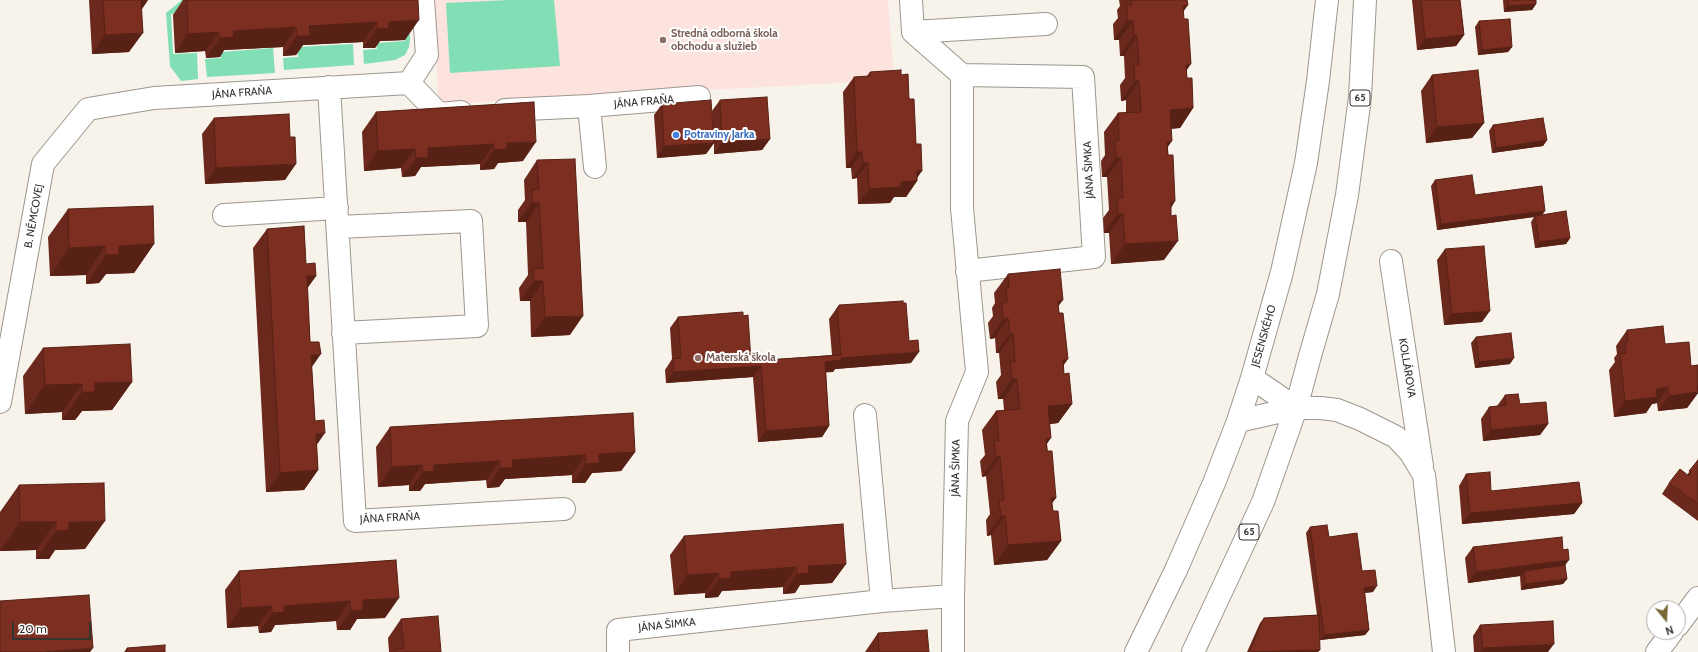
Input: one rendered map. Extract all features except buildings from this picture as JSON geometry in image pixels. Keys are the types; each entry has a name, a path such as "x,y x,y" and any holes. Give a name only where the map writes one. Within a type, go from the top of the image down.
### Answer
{"street":[{"path":"409,82 428,55 423,0"},
{"path":"910,0 914,32 962,74"},
{"name":"JESENSKÉHO","path":"1136,652 1176,570 1214,483 1238,421 1252,378 1282,272 1306,163 1318,81 1327,0"},
{"name":"65","path":"1193,652 1262,502 1296,408 1328,294 1347,195 1360,97 1365,0"},
{"path":"914,32 1046,24"},
{"name":"JÁNA ŠIMKA","path":"953,652 957,421 977,372 967,271 962,208 962,74 1083,77 1094,257 967,271"},
{"name":"JÁNA FRAŇA","path":"154,98 409,82 439,114 590,106 699,98"},
{"name":"JÁNA FRAŇA","path":"329,87 354,521 564,509"},
{"name":"B. NĚMCOVEJ","path":"0,402 43,164 88,109 154,98"},
{"path":"590,106 595,166"},
{"path":"224,215 471,221 477,326 343,334"},
{"name":"KOLLÁROVA","path":"1391,261 1424,475 1444,652"},
{"path":"1252,378 1296,408"},
{"name":"KOLLÁROVA","path":"1238,421 1296,408 1321,408 1337,410 1396,436 1410,452 1424,475"},
{"path":"866,415 882,601"},
{"name":"JÁNA ŠIMKA","path":"618,652 618,630 882,601 953,596"},
{"path":"1686,614 1698,598"},
{"path":"1657,652 1666,640"}],"shaded area":[{"name":"Stredná odborná škola obchodu a služieb","path":"434,0 888,0 894,80 446,104 438,98"}],"green space":[{"path":"182,0 402,0 171,14 173,54 197,53 198,79 181,81 170,66 166,13"},
{"path":"402,0 407,0 410,40 409,47 405,55 395,60 364,64 363,50 377,49 376,43 405,41"},
{"path":"510,0 554,0 560,66 450,73 446,3"},
{"path":"353,44 354,65 284,70 283,58 298,57 297,47"},
{"path":"273,48 275,73 207,77 205,59 221,58 221,52"}],"place":[{"name":"Stredná odborná škola obchodu a služieb","path":"663,40"},
{"name":"Potraviny Jarka","path":"676,135"},
{"name":"Materská škola","path":"698,358"}]}
